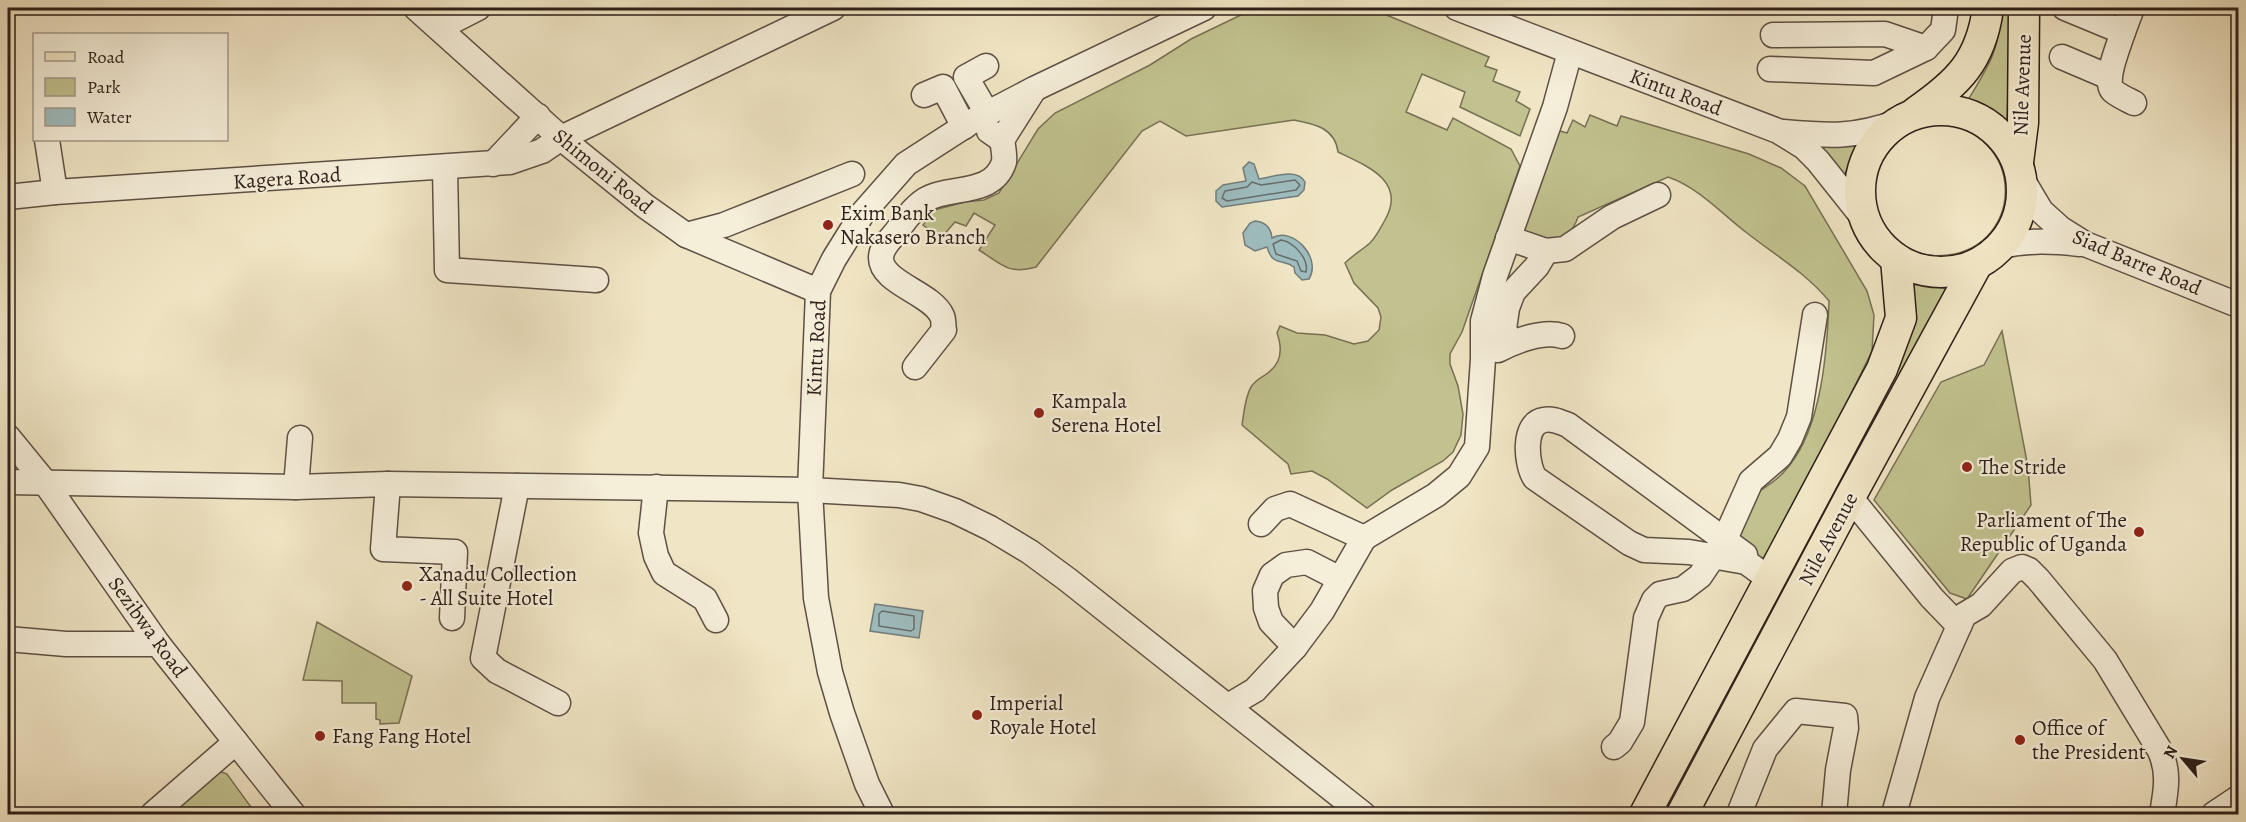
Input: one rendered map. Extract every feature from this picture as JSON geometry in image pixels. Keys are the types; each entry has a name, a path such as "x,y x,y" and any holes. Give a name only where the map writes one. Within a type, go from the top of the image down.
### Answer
{"main road":[{"name":"Nile Avenue","path":"1904,119 1946,92 1966,68 1982,36 1988,8"},
{"name":"Nile Avenue","path":"2020,171 2023,123 2024,8"},
{"path":"1942,109 1974,116 1989,124 2001,135 2020,171 2023,196 2020,213 2013,229 2001,246 1977,264 1948,273 1912,268 1896,259 1872,235 1865,220 1860,189 1862,173 1875,144 1885,132 1904,119 1926,111 1942,109"},
{"name":"Nile Avenue","path":"1645,814 1864,405 1890,352 1901,318 1896,259"},
{"name":"Nile Avenue","path":"1682,814 1977,264"}],"street":[{"name":"Shimoni Road","path":"416,8 561,138 645,206 686,235 818,291"},
{"path":"439,28 478,8"},
{"name":"Kagera Road","path":"8,197 510,162 542,151 561,138 833,8"},
{"name":"Kintu Road","path":"882,814 854,751 830,672 816,598 810,489 818,291 834,259 869,206 906,164 974,121 1034,89 1204,8"},
{"name":"Kintu Road","path":"1457,8 1778,131 1804,147 1818,161 1865,220"},
{"path":"1770,69 1874,73 1926,48 1943,30 1946,8"},
{"path":"2065,8 2123,32"},
{"path":"2132,8 2109,76 2109,86 2112,91 2134,103"},
{"path":"1773,35 1885,34 1926,48"},
{"path":"1228,706 1255,690 1295,647 1322,611 1364,538 1436,495 1459,476 1477,447 1483,321 1495,276 1555,107 1570,52"},
{"path":"2062,57 2109,76"},
{"path":"974,121 966,77 986,66"},
{"path":"924,95 943,87 974,121 1002,140"},
{"path":"915,367 944,330 942,316 934,306 885,271 881,261 882,251 908,216 926,199 980,186 991,181 999,172 1004,161 1002,140 1034,89"},
{"path":"493,164 538,116"},
{"path":"1778,131 1846,136 1872,131 1904,119"},
{"path":"47,141 55,192"},
{"path":"446,168 447,270 596,280"},
{"name":"Siad Barre Road","path":"2020,171 2041,211 2061,229 2085,244 2238,305"},
{"path":"686,235 724,225 852,174"},
{"path":"1508,238 1546,251 1565,249 1612,217 1658,195"},
{"path":"2001,246 2043,240 2085,244"},
{"path":"1511,343 1504,329 1507,308 1513,292 1537,266 1546,251"},
{"path":"1614,747 1620,742 1632,722 1645,627 1651,607 1660,594 1683,589 1700,576 1720,547 1751,481 1780,456 1791,439 1799,417 1815,315"},
{"path":"1483,358 1511,343 1550,334 1562,336"},
{"path":"1720,547 1644,550 1629,543 1535,478 1530,471 1527,455 1532,429 1538,422 1545,419 1557,420 1568,425 1720,547 1771,579"},
{"name":"Sezibwa Road","path":"8,437 44,482 158,644 293,814"},
{"path":"296,487 300,438"},
{"path":"8,482 296,487 388,484 810,489 898,495 921,499 955,510 1030,552 1363,814"},
{"path":"388,484 383,549 455,552 452,618"},
{"path":"517,486 483,658 497,670 558,703"},
{"path":"656,487 651,533 656,556 664,573 705,599 716,620"},
{"path":"1850,497 1932,598 1959,626"},
{"path":"1261,524 1275,509 1290,504 1364,538"},
{"path":"1295,647 1270,622 1266,608 1265,569 1307,562 1340,579"},
{"path":"1894,814 1927,698 1964,615 1981,605 2012,571 2022,567 2038,579 2105,660 2159,749 2164,760 2167,786 2162,814"},
{"path":"8,639 66,644 158,644"},
{"path":"1739,814 1765,749 1796,711 1845,716 1846,728 1838,770 1834,814"},
{"path":"153,814 236,742"},
{"path":"2214,814 2238,798"}],"green space":[{"path":"1278,8 1355,8 1384,14 1489,57 1485,66 1497,70 1493,81 1520,92 1516,101 1530,109 1520,136 1460,107 1465,92 1422,74 1406,112 1447,130 1453,118 1511,149 1520,166 1462,332 1450,354 1450,364 1458,386 1463,414 1461,435 1453,452 1443,461 1392,490 1367,508 1312,471 1291,474 1288,464 1242,425 1246,400 1251,387 1273,368 1279,359 1280,344 1277,333 1280,326 1297,333 1325,335 1354,344 1368,341 1379,330 1381,317 1378,308 1354,283 1345,263 1370,243 1376,235 1385,220 1391,195 1381,177 1361,163 1338,152 1333,137 1323,128 1294,120 1186,136 1160,121 1142,131 1036,267 1011,269 999,264 979,250 995,225 974,213 966,226 955,222 941,238 923,225 934,210 984,200 999,193 1038,129 1055,113 1150,65 1191,39 1247,12"},
{"path":"2002,8 2012,8 2007,120 1968,100 1996,46"},
{"path":"1590,115 1617,126 1621,116 1749,154 1781,168 1805,186 1867,291 1874,315 1872,351 1772,555 1762,559 1744,550 1737,542 1745,501 1785,471 1800,449 1809,430 1821,387 1827,343 1829,301 1800,273 1709,202 1689,187 1668,177 1578,217 1574,227 1558,241 1544,243 1519,236 1557,130 1567,133 1573,120 1585,127"},
{"path":"1938,118 1969,126 1992,142 2005,164 2010,188 2007,212 1995,234 1976,251 1949,260 1918,258 1894,245 1878,224 1871,199 1872,172 1883,148 1905,129","holes":["1938,123 1967,131 1988,146 2001,166 2005,189 2002,211 1991,231 1973,247 1948,255 1919,253 1897,241 1882,222 1875,199 1876,174 1887,151 1907,133"]},
{"path":"1860,140 1843,178 1821,146"},
{"path":"1914,285 1948,289 1664,814 1655,814 1905,351 1910,334 1913,290"},
{"path":"2002,331 2028,467 2031,505 1967,599 1950,593 1874,500 1941,382 1984,365"},
{"path":"317,622 412,676 399,723 380,724 380,720 376,719 376,703 342,703 342,681 303,680"},
{"path":"219,771 227,774 256,814 177,814 179,807 210,773"}],"water":[{"path":"1249,162 1254,164 1259,179 1284,174 1296,175 1305,182 1304,190 1298,196 1222,207 1216,201 1216,191 1223,185 1246,181 1243,168"},
{"path":"1255,221 1267,226 1272,238 1280,235 1288,236 1303,246 1312,262 1309,279 1302,280 1295,273 1294,267 1275,260 1267,247 1255,251 1245,245 1243,233 1250,223"},
{"path":"875,604 923,611 919,638 870,631"}],"place":[{"name":"Exim Bank Nakasero Branch","path":"828,225"},
{"name":"Kampala Serena Hotel","path":"1039,413"},
{"name":"The Stride","path":"1967,467"},
{"name":"Parliament of The Republic of Uganda","path":"2139,532"},
{"name":"Xanadu Collection - All Suite Hotel","path":"407,586"},
{"name":"Imperial Royale Hotel","path":"977,715"},
{"name":"Fang Fang Hotel","path":"320,736"},
{"name":"Office of the President","path":"2020,740"}]}
